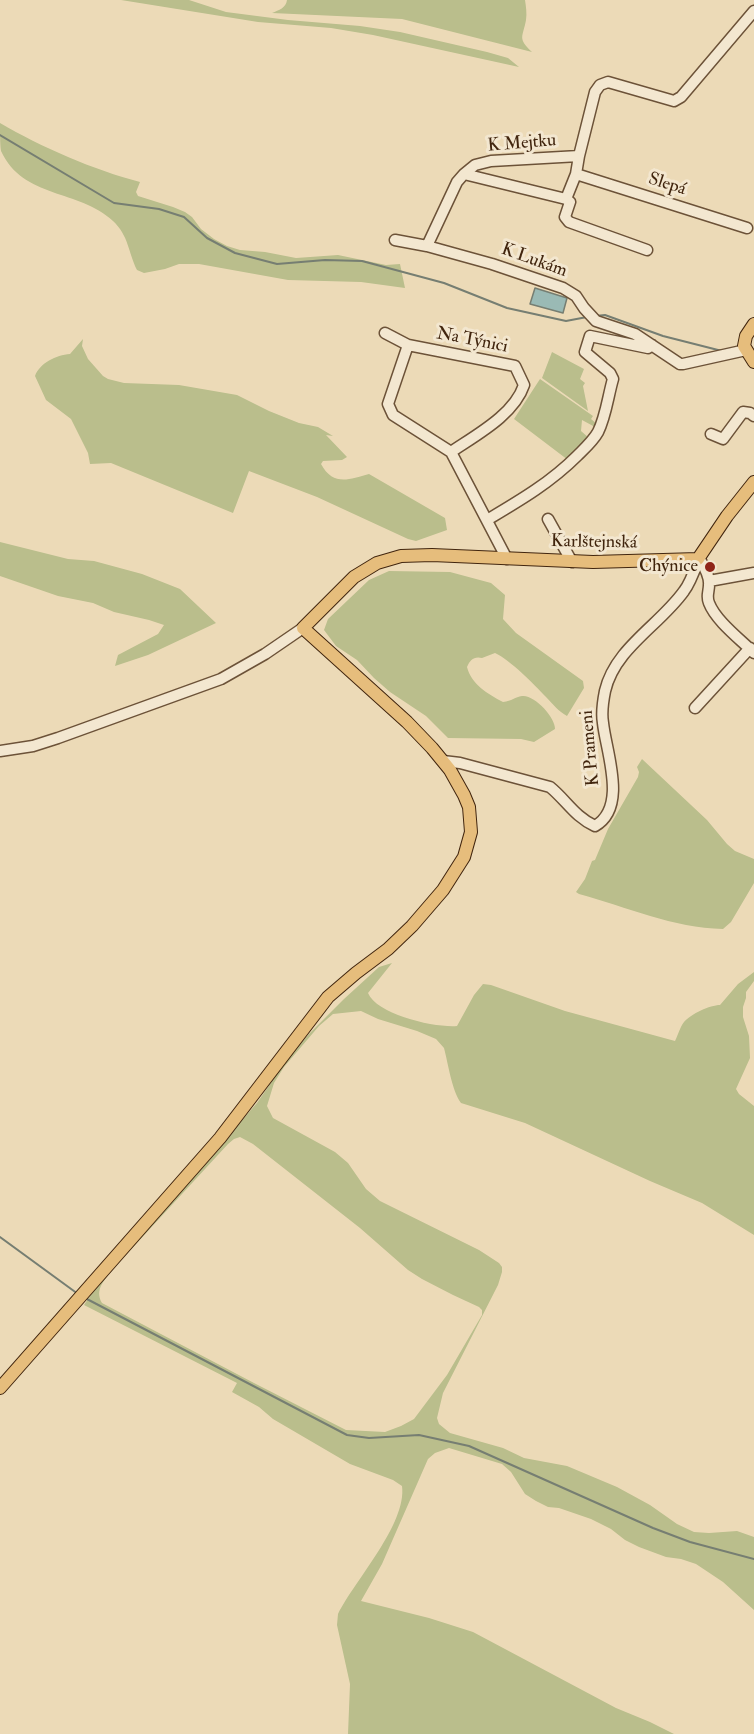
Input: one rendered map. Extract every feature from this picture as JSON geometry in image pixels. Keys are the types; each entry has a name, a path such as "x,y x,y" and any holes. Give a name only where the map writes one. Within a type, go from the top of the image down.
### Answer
{"main road":[{"path":"754,324 744,340 746,350 754,362"},
{"path":"699,558 727,516 754,482"},
{"name":"Karlštejnská","path":"303,628 354,577 377,563 395,557 432,555 572,562 699,558"},
{"path":"0,1388 220,1138 328,997 388,949 412,926 452,877 464,857 471,832 469,807 443,761 407,722 303,628"}],"street":[{"path":"579,156 596,92 600,85 608,82 674,101 681,97 754,11"},
{"name":"K Mejtku","path":"579,156 576,174 566,199 464,174 475,165 491,161 579,156"},
{"path":"427,246 457,182 464,174"},
{"name":"Slepá","path":"576,174 747,228"},
{"path":"566,199 570,202 565,217 568,222 647,250"},
{"name":"K Lukám","path":"396,240 492,264 563,288 576,296 596,321 635,334 676,362 683,364 746,350"},
{"name":"Na Týnici","path":"385,333 408,345 515,366 524,385 521,395 506,413 450,452"},
{"path":"487,520 537,490 569,464 597,434 613,378 585,352 590,336 648,348 652,345"},
{"name":"Na Týnici","path":"408,345 388,404 393,415 450,452 507,559"},
{"path":"711,434 723,440 742,412 754,416"},
{"path":"549,519 572,562"},
{"path":"695,708 752,651 712,609 706,571 699,558"},
{"path":"685,591 699,558"},
{"path":"685,591 754,573"},
{"name":"K Prameni","path":"443,761 460,763 545,785 557,793 587,822 595,826 603,821 610,804 613,786 610,754 602,720 609,680 625,654 685,591"},
{"path":"0,751 33,746 58,738 211,683 265,654 303,628"}],"green space":[{"path":"121,0 189,0 226,12 400,32 508,58 519,67 373,35 331,28 258,22"},
{"path":"287,0 525,0 526,17 522,37 532,52 402,19 272,13 284,7"},
{"path":"0,123 68,157 140,182 136,192 138,196 185,212 201,229 227,246 296,258 338,255 386,265 400,264 405,288 361,282 288,280 199,264 179,264 144,273 137,270 125,238 113,221 84,203 37,186 23,178 11,166 1,151"},
{"path":"83,339 82,346 88,359 108,379 124,383 179,385 237,395 299,423 318,427 333,436 326,435 347,457 342,460 323,461 321,464 331,476 348,479 369,474 445,518 447,530 416,541 408,539 317,497 249,471 233,513 111,463 90,464 88,453 71,419 46,400 35,376 37,371 54,358 70,354"},
{"path":"552,352 584,369 580,379 585,383 583,386 588,411 542,378"},
{"path":"540,379 593,416 591,419 597,424 595,427 582,420 581,431 589,438 568,460 514,419"},
{"path":"0,542 68,559 94,561 142,574 180,589 216,623 148,655 115,666 118,655 158,634 164,625 114,612 93,603 58,596 0,576"},
{"path":"389,571 450,572 491,583 505,595 503,619 516,633 583,681 584,688 567,716 515,667 495,653 469,662 467,667 469,673 481,688 503,702 527,696 543,708 552,719 555,729 534,742 521,739 448,738 426,716 390,692 357,660 336,646 324,630 328,619 369,580"},
{"path":"642,759 707,820 727,844 735,851 754,859 754,883 731,922 723,929 668,921 576,892 638,777 637,767"},
{"path":"392,963 368,993 374,1001 395,1014 422,1022 457,1026 474,995 483,984 565,1011 675,1041 681,1026 687,1019 706,1008 720,1005 738,984 754,972 754,981 746,992 743,1007 743,1017 749,1036 750,1058 736,1089 754,1106 754,1235 702,1203 525,1123 461,1103 453,1084 444,1048 436,1039 361,1011 333,1014 319,1026 284,1067 274,1083 267,1106 273,1118 335,1152 348,1163 366,1189 380,1201 479,1250 502,1267 498,1285 443,1393 437,1418 439,1424 450,1433 503,1448 524,1458 567,1466 617,1487 694,1532 737,1531 754,1537 754,1610 723,1582 696,1564 666,1557 639,1547 591,1519 559,1508 548,1507 525,1494 511,1472 502,1464 449,1448 435,1453 428,1459 382,1564 361,1601 473,1632 616,1708 674,1734 348,1734 350,1684 337,1625 338,1614 388,1534 401,1501 402,1486 393,1480 350,1464 273,1419 259,1407 232,1392 237,1383 84,1305 96,1287 257,1103 286,1061 308,1035 379,967","holes":["240,1137 253,1144 360,1228 408,1270 482,1310 482,1315 447,1375 414,1419 385,1432 346,1430 102,1303 100,1289 113,1269 228,1144"]}],"water":[{"path":"535,288 567,298 563,313 530,304"}],"waterway":[{"path":"0,135 114,203 159,209 184,217 207,238 235,253 277,264 325,260 362,261 444,283 507,308 566,321 587,317"},
{"path":"595,316 605,315 663,336 722,351"},
{"path":"0,1237 78,1294"},
{"path":"85,1298 347,1435 369,1438 419,1435 469,1446 653,1528 690,1542 754,1559"}],"place":[{"name":"Chýnice","path":"710,567"}]}
